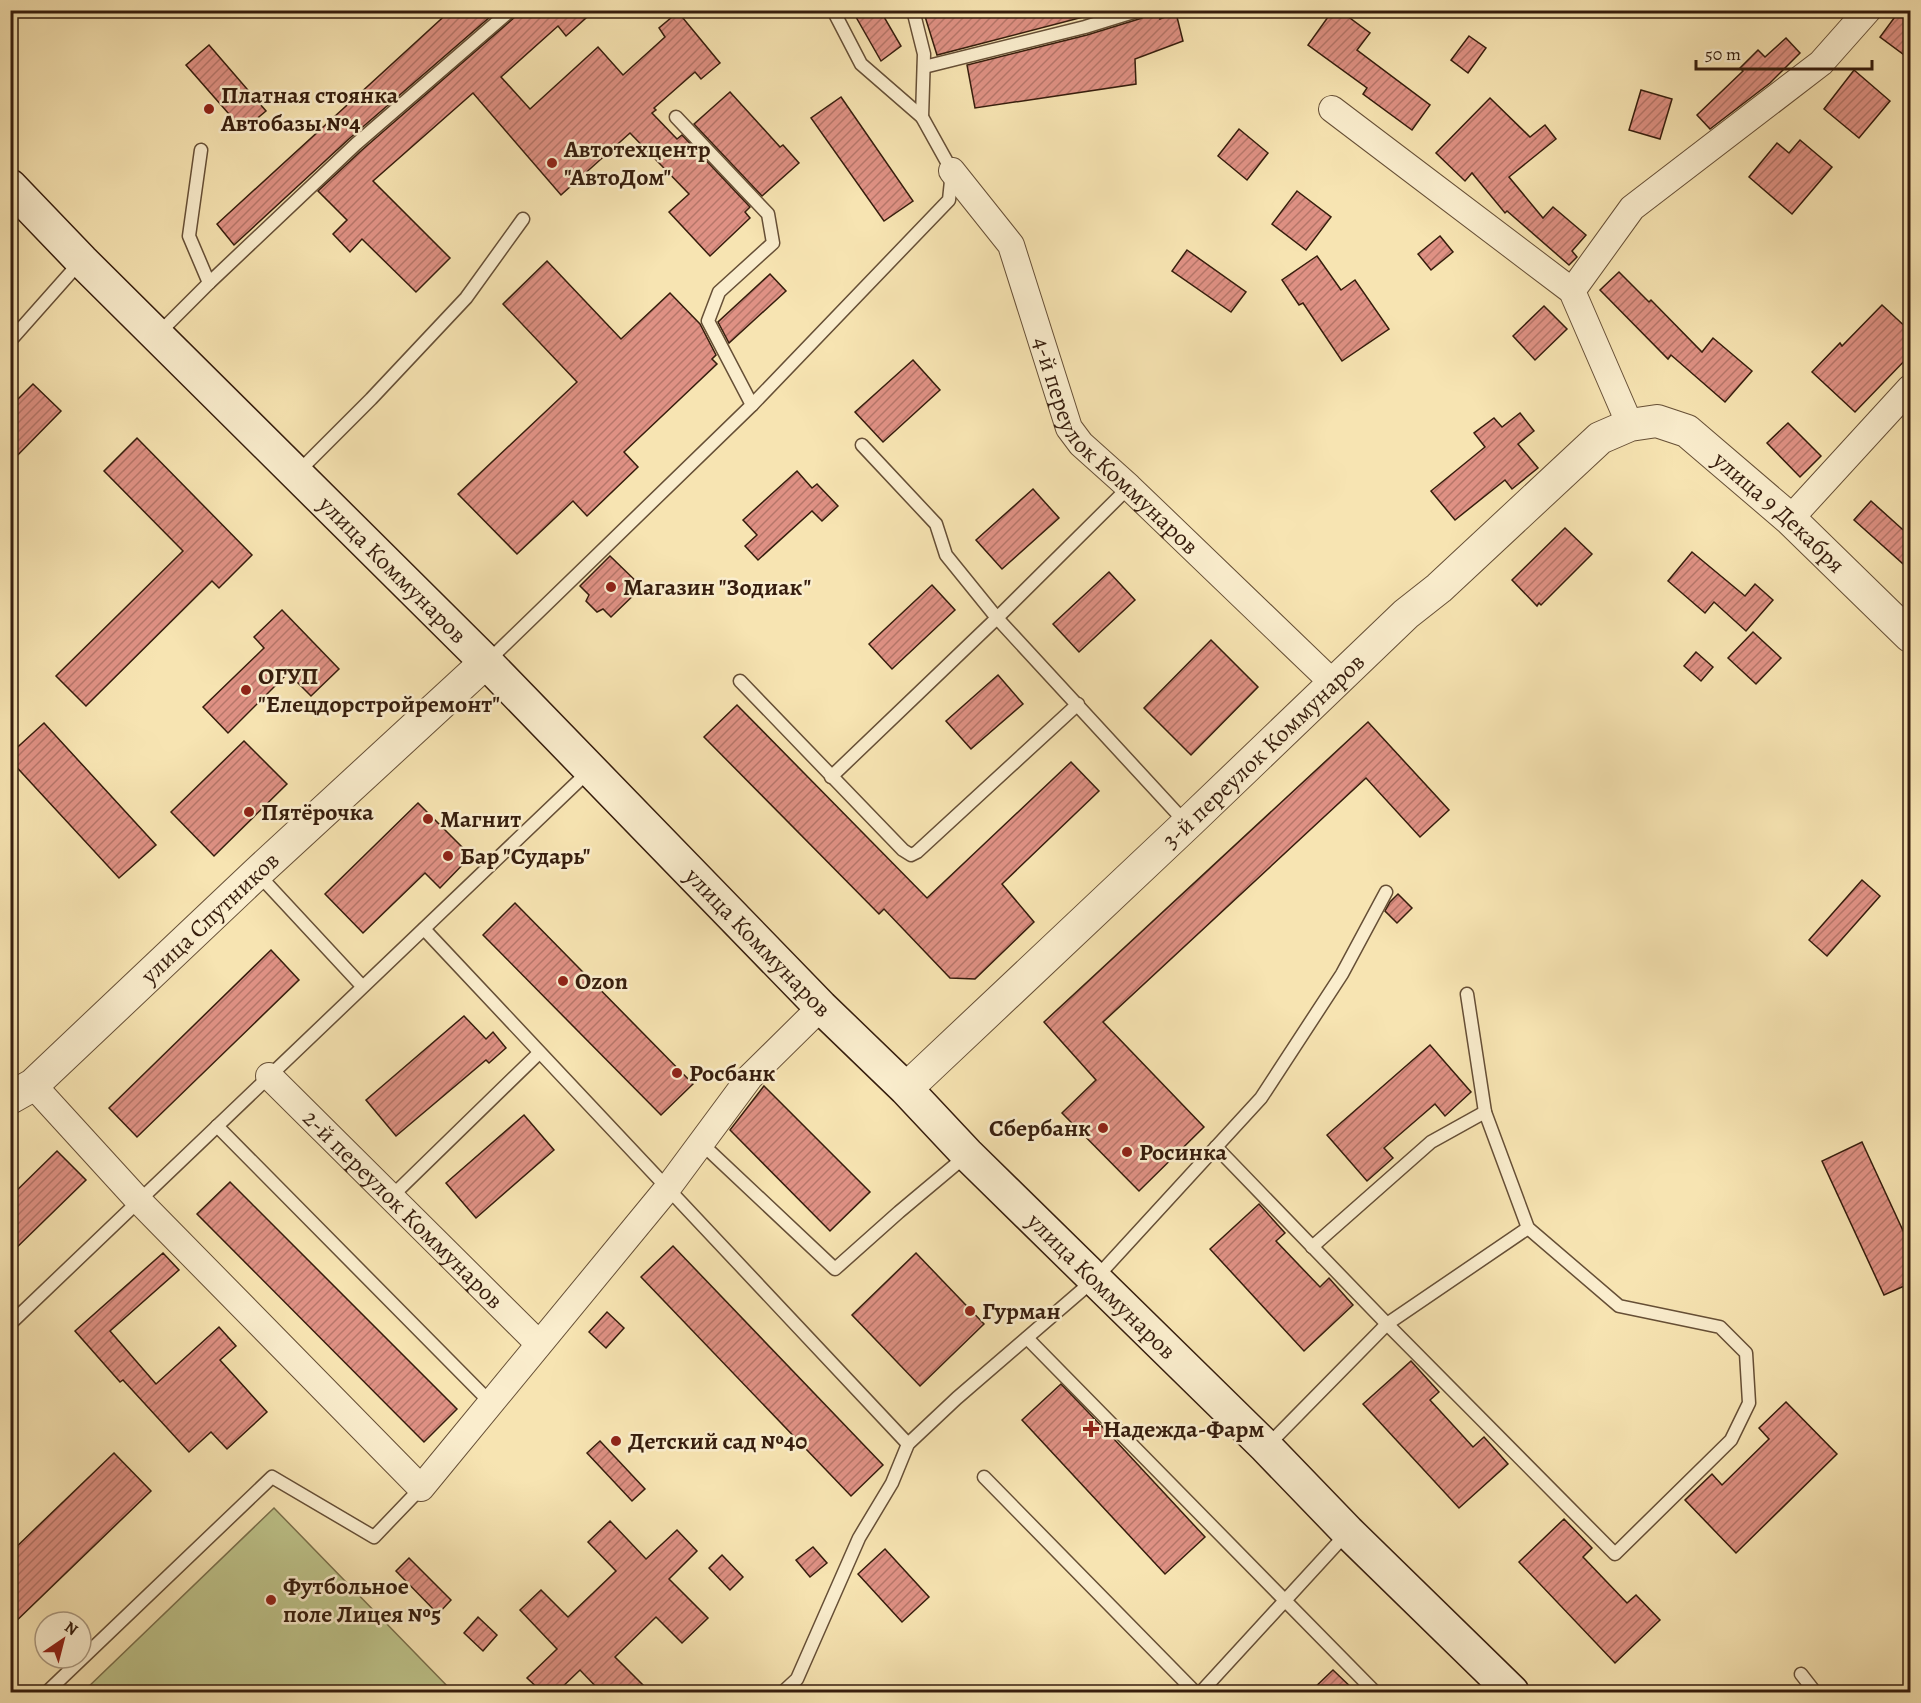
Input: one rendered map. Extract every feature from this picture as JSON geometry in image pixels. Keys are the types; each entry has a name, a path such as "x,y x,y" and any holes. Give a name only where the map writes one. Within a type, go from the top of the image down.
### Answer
{"main road":[{"name":"улица Коммунаров","path":"10,186 82,261 486,662 821,1007 906,1089 967,1154 1512,1692"}],"street":[{"path":"1572,291 1632,208 1821,63 1868,10"},
{"path":"1332,110 1572,291 1630,425"},
{"name":"4-й переулок Коммунаров","path":"952,171 1011,245 1069,429 1081,444 1129,487 1334,684"},
{"path":"1790,519 1911,388"},
{"name":"улица 9 Декабря","path":"1630,425 1657,421 1687,431 1790,519 1911,636"},
{"name":"3-й переулок Коммунаров","path":"906,1089 1406,614 1439,588 1600,438 1630,425"},
{"name":"улица Спутников","path":"22,1092 486,662"},
{"path":"22,1092 139,1200 421,1488 667,1189 750,1077 821,1007"},
{"name":"2-й переулок Коммунаров","path":"269,1076 538,1343"}],"lane":[{"path":"157,336 209,283 356,144 511,10"},
{"path":"486,662 752,405 949,200 952,171 922,117 861,64 833,10"},
{"path":"913,10 924,54 922,117"},
{"path":"924,67 1085,27 1140,10"},
{"path":"676,117 768,214 773,243 719,292 708,321 752,405"},
{"path":"201,150 189,236 209,283"},
{"path":"296,473 371,399 466,298 524,219"},
{"path":"10,341 82,261"},
{"path":"862,445 936,524 946,555 997,618 1187,824"},
{"path":"831,777 997,618 1129,487"},
{"path":"740,681 831,777 903,850 911,855 1078,704"},
{"path":"10,1324 590,770"},
{"path":"257,873 362,986"},
{"path":"783,1692 797,1679 859,1538 892,1483 908,1444 957,1398 1095,1279 1261,1098 1342,974 1386,892"},
{"path":"424,929 908,1444"},
{"path":"1216,1147 1387,1324 1615,1554 1731,1440 1749,1403 1746,1353 1720,1327 1619,1306 1528,1228 1485,1112 1467,994"},
{"path":"390,1198 539,1053"},
{"path":"1312,1247 1431,1142 1485,1112"},
{"path":"217,1126 490,1402"},
{"path":"701,1143 835,1269 967,1154"},
{"path":"1266,1447 1387,1324 1528,1228"},
{"path":"1027,1338 1376,1692"},
{"path":"47,1692 272,1477 374,1537 421,1488"},
{"path":"984,1478 1195,1692"},
{"path":"1201,1692 1348,1532"},
{"path":"1801,1674 1815,1692"}],"green space":[{"name":"Футбольное поле Лицея №5","path":"274,1508 453,1692 83,1692"}],"building":[{"path":"451,10 498,10 350,138 234,245 217,224"},
{"path":"519,10 595,10 566,36 558,26 501,77 530,109 598,47 623,75 665,37 659,28 678,12 720,63 701,79 695,72 654,108 656,110 652,113 677,139 682,135 750,207 745,212 750,218 710,256 669,212 689,194 630,133 561,195 473,93 373,181 450,258 416,292 362,239 350,252 333,234 347,220 318,191 516,16"},
{"path":"852,10 880,10 901,46 881,61"},
{"path":"923,10 1110,10 937,55"},
{"path":"1148,10 1159,10 1160,19 1176,13 1183,41 1135,59 1136,84 975,108 967,65 1087,35 1142,18"},
{"path":"1333,10 1339,10 1370,33 1357,50 1430,105 1412,130 1363,94 1367,88 1308,45"},
{"path":"1900,10 1911,10 1911,60 1880,37"},
{"path":"1469,36 1486,48 1468,73 1451,60"},
{"path":"1786,38 1800,53 1770,83 1710,129 1697,115 1743,71 1740,68 1758,50 1765,57"},
{"path":"209,45 266,111 243,130 186,65"},
{"path":"1854,70 1890,101 1859,138 1824,109"},
{"path":"1641,90 1672,99 1660,139 1629,130"},
{"path":"730,92 780,147 783,145 799,163 762,196 694,124"},
{"path":"841,97 913,201 884,221 811,118"},
{"path":"1490,98 1530,137 1545,125 1556,139 1509,177 1543,218 1553,207 1586,235 1572,251 1577,257 1569,265 1507,211 1505,213 1472,173 1465,181 1436,153"},
{"path":"1239,129 1268,153 1247,180 1218,156"},
{"path":"1800,140 1832,167 1792,214 1749,177 1777,143 1789,153"},
{"path":"1297,191 1331,217 1306,250 1272,224"},
{"path":"1440,236 1453,252 1431,270 1418,254"},
{"path":"1187,250 1246,292 1231,312 1172,271"},
{"path":"1317,256 1341,290 1355,280 1389,329 1342,361 1303,303 1299,305 1282,280"},
{"path":"547,261 621,339 670,293 700,324 716,355 712,359 717,364 624,452 638,467 587,516 573,501 517,554 458,494 577,382 503,304"},
{"path":"1619,272 1649,302 1651,300 1702,352 1713,338 1752,371 1725,402 1671,355 1668,359 1600,290"},
{"path":"770,274 786,291 729,343 718,322"},
{"path":"1882,305 1911,332 1911,354 1855,412 1812,372 1840,343 1842,346"},
{"path":"1544,306 1567,329 1535,360 1513,336"},
{"path":"913,360 940,390 883,442 855,412"},
{"path":"33,384 61,411 10,463 10,407"},
{"path":"1520,413 1534,431 1518,444 1538,468 1512,489 1505,480 1455,520 1431,491 1485,447 1474,433 1494,418 1502,427"},
{"path":"1788,423 1821,456 1800,477 1767,443"},
{"path":"137,438 252,555 219,588 212,581 86,706 56,676 183,551 104,471"},
{"path":"797,471 812,488 817,484 838,506 822,521 812,511 758,560 745,546 757,535 743,520"},
{"path":"1033,489 1059,518 1002,569 976,540"},
{"path":"1871,501 1911,537 1911,571 1854,520"},
{"path":"1565,528 1592,554 1541,605 1539,603 1537,606 1512,580"},
{"path":"1692,552 1745,596 1755,584 1773,600 1746,631 1714,602 1705,613 1668,581"},
{"name":"Магазин \"Зодиак\"","path":"610,556 642,587 611,617 603,609 597,612 586,601 589,595 580,586"},
{"path":"1109,572 1135,600 1079,652 1053,624"},
{"path":"932,585 955,610 892,669 869,644"},
{"path":"282,610 339,669 311,696 288,673 228,733 203,707 264,648 254,637"},
{"path":"1753,632 1781,658 1756,684 1728,658"},
{"path":"1211,640 1258,687 1191,755 1144,708"},
{"path":"1696,652 1713,667 1701,681 1684,666"},
{"path":"998,675 1023,704 971,749 946,721"},
{"path":"737,705 927,898 1071,762 1099,791 1002,884 1034,922 975,979 950,978 884,909 879,914 704,737"},
{"path":"1368,722 1449,810 1420,837 1366,778 1103,1022 1204,1127 1139,1191 1062,1113 1096,1080 1044,1022"},
{"path":"44,723 156,845 119,878 10,760 10,754"},
{"path":"244,741 287,784 214,856 171,812"},
{"path":"418,803 471,856 440,888 425,873 363,933 325,894"},
{"path":"1862,880 1880,896 1827,956 1809,940"},
{"path":"1398,894 1412,908 1397,923 1385,911"},
{"path":"515,903 693,1084 661,1115 483,935"},
{"path":"271,950 299,980 137,1137 109,1108"},
{"path":"464,1016 486,1039 493,1032 506,1048 489,1063 486,1060 396,1136 366,1100"},
{"path":"1430,1045 1471,1092 1445,1116 1435,1104 1384,1148 1393,1158 1367,1181 1327,1135"},
{"path":"764,1086 870,1192 830,1231 730,1130"},
{"path":"524,1115 554,1150 476,1218 446,1183"},
{"path":"1862,1142 1911,1248 1911,1283 1884,1295 1822,1161"},
{"path":"57,1151 86,1180 10,1254 10,1197"},
{"path":"230,1182 457,1409 424,1442 197,1214"},
{"path":"1259,1204 1285,1233 1276,1241 1320,1287 1329,1278 1353,1305 1304,1351 1210,1249"},
{"path":"673,1246 883,1465 851,1496 641,1277"},
{"path":"163,1253 179,1270 110,1331 156,1384 219,1327 236,1346 220,1360 267,1412 227,1449 211,1432 189,1452 123,1380 120,1382 75,1331"},
{"path":"916,1253 984,1324 920,1386 852,1315"},
{"path":"607,1312 624,1328 606,1348 589,1332"},
{"path":"1411,1361 1439,1392 1430,1400 1473,1447 1484,1437 1508,1464 1459,1508 1363,1404"},
{"path":"1061,1384 1205,1537 1165,1574 1022,1420"},
{"path":"1786,1402 1837,1454 1736,1553 1685,1500 1712,1474 1722,1485 1769,1439 1759,1428"},
{"path":"600,1441 645,1489 632,1501 587,1453"},
{"path":"114,1453 151,1491 10,1627 10,1553"},
{"path":"1564,1519 1592,1548 1583,1557 1627,1603 1636,1595 1660,1620 1615,1663 1519,1562"},
{"path":"610,1521 646,1559 677,1530 697,1551 669,1579 708,1618 682,1643 656,1617 615,1657 650,1692 601,1692 580,1670 557,1692 542,1692 527,1678 557,1649 520,1610 541,1590 568,1617 616,1571 588,1542"},
{"path":"813,1547 827,1563 810,1577 796,1560"},
{"path":"885,1549 929,1597 902,1622 858,1574"},
{"path":"722,1555 743,1577 730,1590 709,1568"},
{"path":"409,1558 451,1600 438,1614 396,1571"},
{"path":"478,1617 497,1635 483,1651 464,1633"},
{"path":"1333,1670 1356,1692 1310,1692"}],"place":[{"name":"Платная стоянка Автобазы №4","path":"209,109"},
{"name":"Автотехцентр \"АвтоДом\"","path":"552,163"},
{"name":"Магазин \"Зодиак\"","path":"611,587"},
{"name":"ОГУП \"Елецдорстройремонт\"","path":"246,690"},
{"name":"Пятёрочка","path":"249,812"},
{"name":"Магнит","path":"428,819"},
{"name":"Бар \"Сударь\"","path":"448,856"},
{"name":"Ozon","path":"563,981"},
{"name":"Росбанк","path":"677,1073"},
{"name":"Сбербанк","path":"1103,1128"},
{"name":"Росинка","path":"1127,1152"},
{"name":"Гурман","path":"970,1311"},
{"name":"Надежда-Фарм","path":"1091,1429"},
{"name":"Детский сад №40","path":"616,1441"},
{"name":"Футбольное поле Лицея №5","path":"271,1600"}]}
